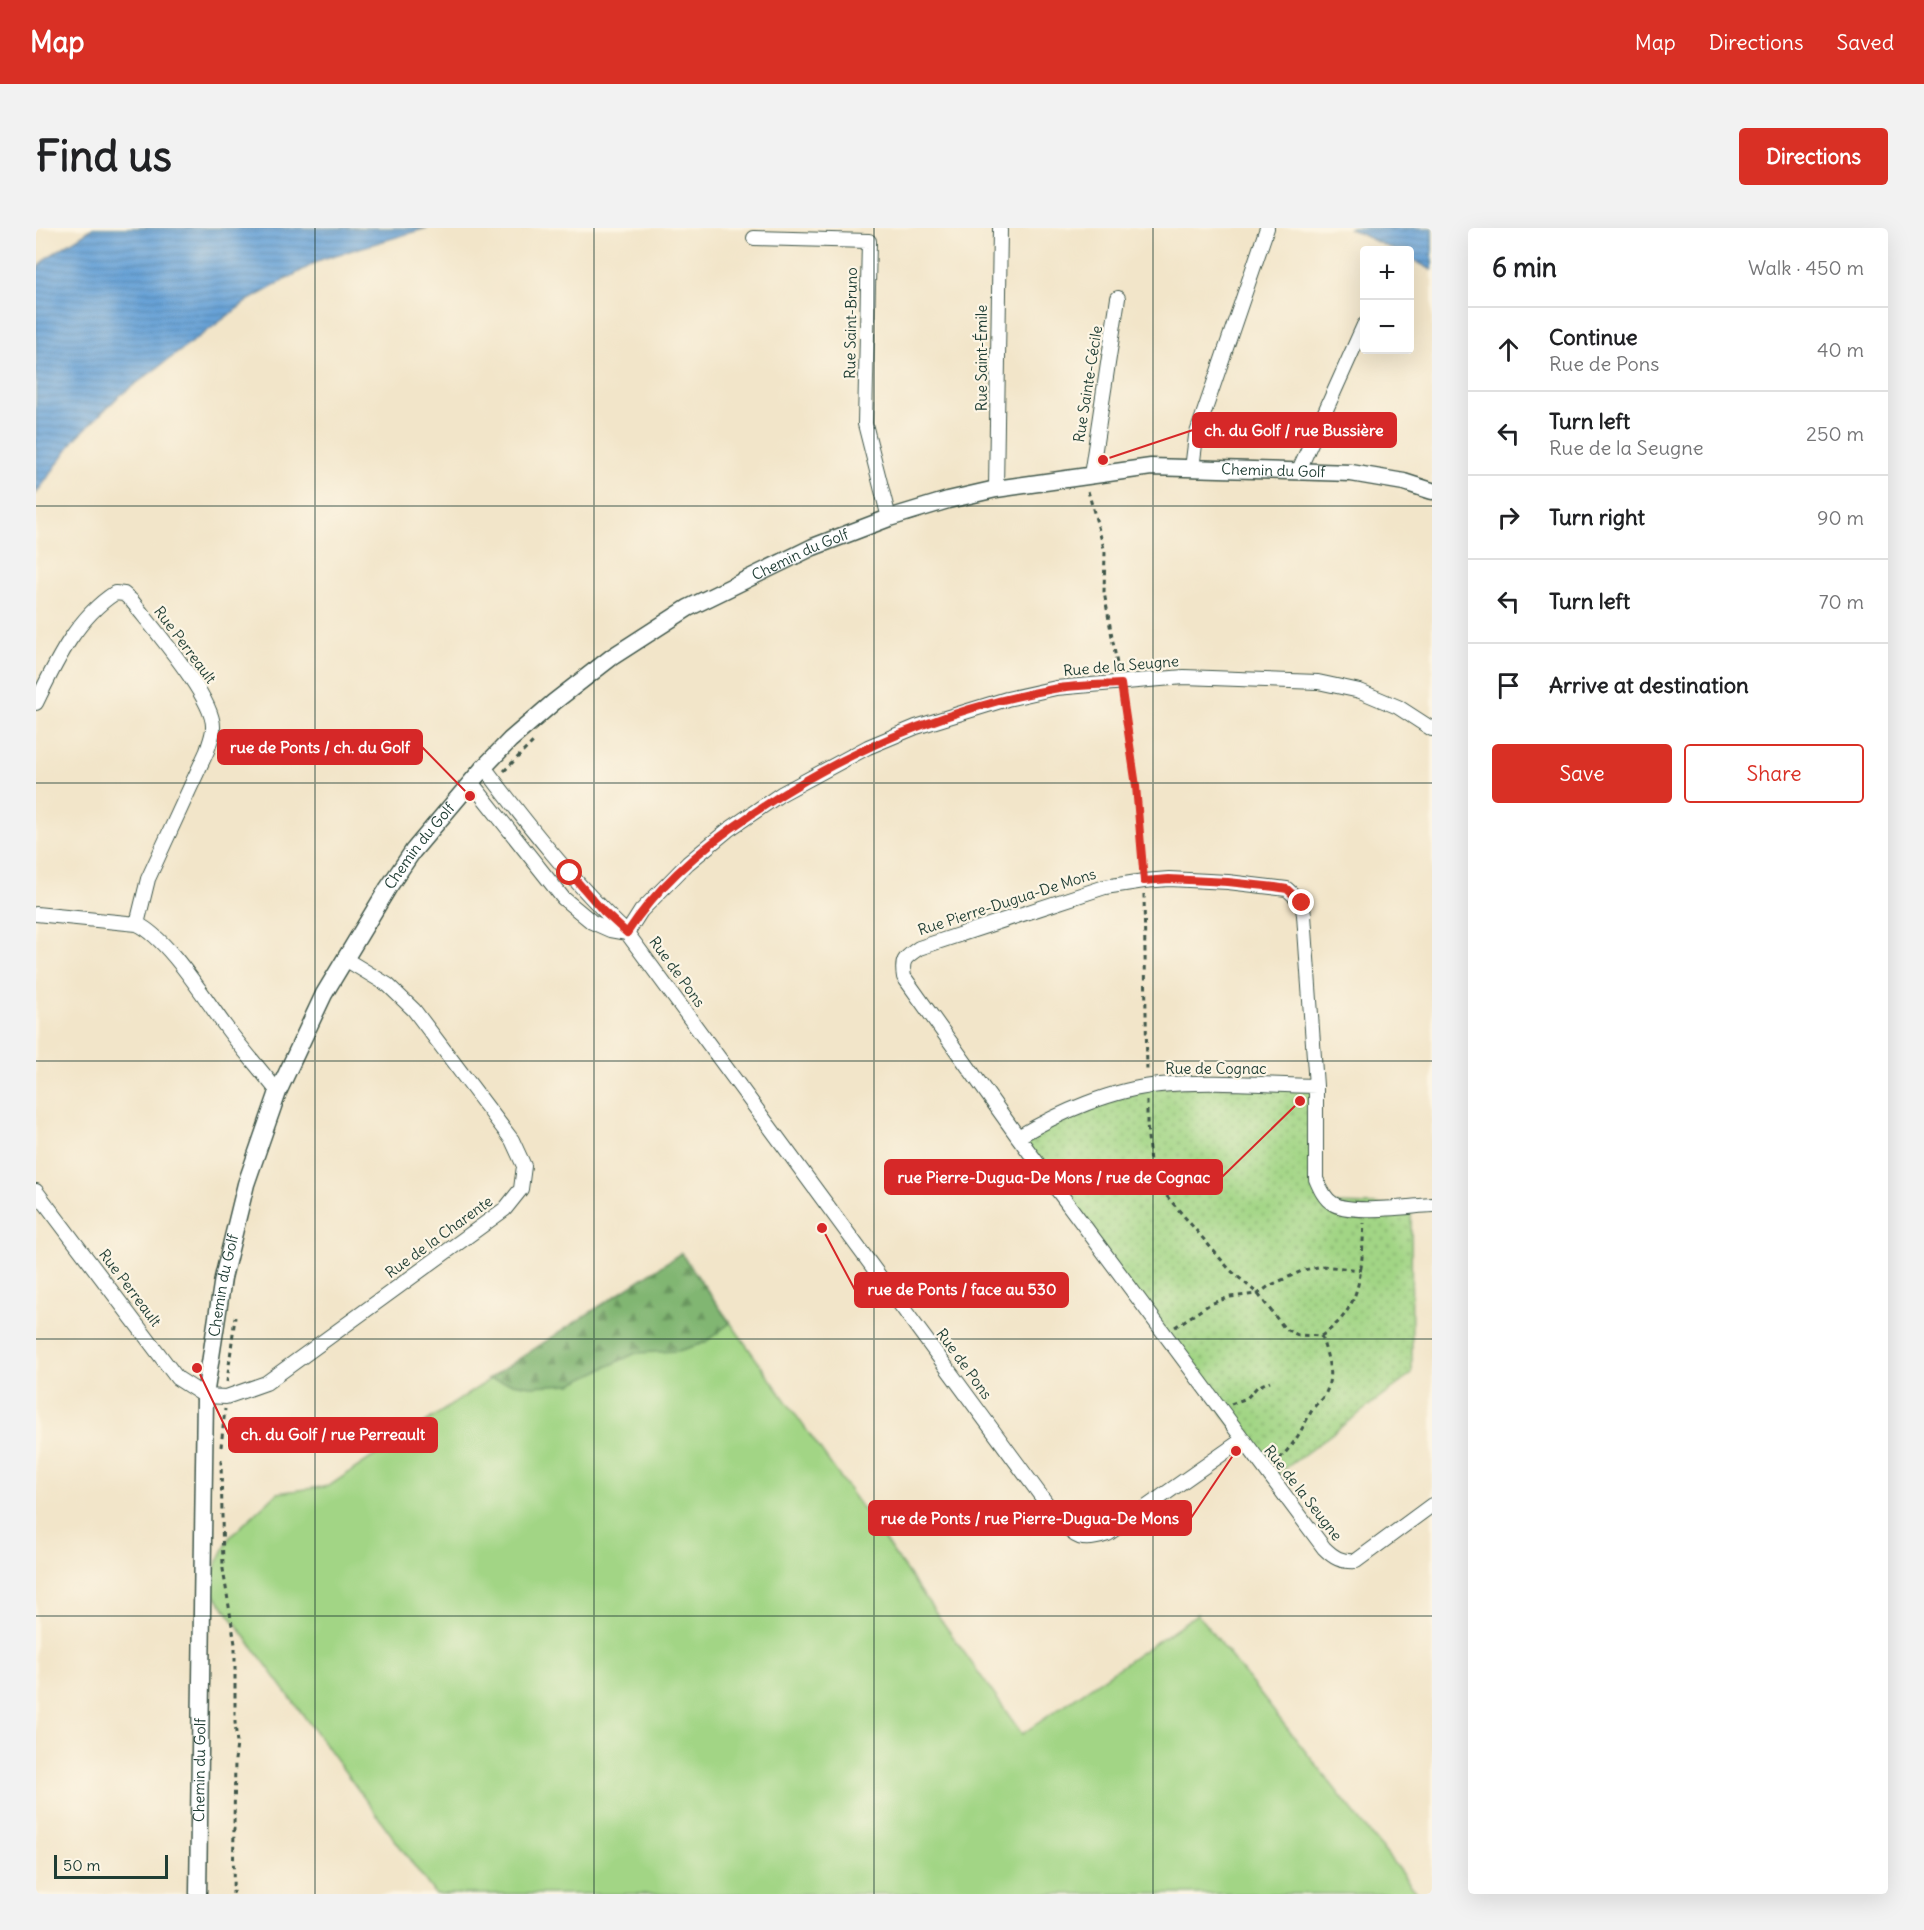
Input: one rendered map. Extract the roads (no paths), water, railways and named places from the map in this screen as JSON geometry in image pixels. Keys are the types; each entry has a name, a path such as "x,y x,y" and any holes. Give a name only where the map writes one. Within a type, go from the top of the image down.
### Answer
{"street":[{"name":"Rue Saint-Émile","path":"996,489 1000,228"},
{"path":"1192,469 1197,436 1267,228"},
{"name":"Rue Saint-Bruno","path":"754,238 869,240 865,424 889,518"},
{"name":"Rue Sainte-Cécile","path":"1091,475 1118,298"},
{"path":"1298,472 1360,336"},
{"name":"Chemin du Golf","path":"198,1894 205,1396 230,1247 246,1184 278,1092 324,994 413,851 484,767 510,740 554,702 612,657 688,608 813,547 889,518 948,500 996,489 1151,468 1351,473 1404,482 1432,491"},
{"name":"Rue Perreault","path":"36,703 60,655 98,605 115,593 124,594 132,601 198,688 210,710 213,728 207,751 148,879 137,924"},
{"name":"Rue de la Seugne","path":"627,933 641,911 688,863 728,830 790,789 868,747 916,727 1007,699 1056,688 1184,677 1318,682 1360,692 1398,706 1432,729"},
{"name":"Rue de Pons","path":"484,767 570,873 603,911 627,933 1071,1534 1080,1539 1092,1540 1108,1534 1242,1440"},
{"name":"Rue de Pons","path":"471,782 563,898 592,922 610,930 627,933"},
{"name":"Rue Pierre-Dugua-De Mons","path":"1242,1440 1018,1137 904,977 902,965 906,957 919,948 1105,887 1169,879 1228,882 1287,889 1302,903 1304,915 1316,1086 1316,1179 1322,1193 1333,1204 1365,1210 1432,1205"},
{"path":"36,914 137,924 146,927 166,946 228,1030 278,1092"},
{"name":"Rue de la Charente","path":"205,1396 226,1397 266,1383 505,1209 521,1189 524,1166 512,1140 414,1010 388,985 345,959"},
{"name":"Rue de Cognac","path":"1018,1137 1045,1121 1113,1095 1148,1087 1207,1084 1316,1086"},
{"name":"Rue Perreault","path":"36,1191 177,1378 205,1396"},
{"name":"Rue de la Seugne","path":"1242,1440 1324,1548 1333,1557 1345,1562 1356,1561 1369,1553 1432,1505"}],"water":[{"path":"93,228 427,228 322,259 249,300 118,397 75,439 36,494 36,270 48,257"},
{"path":"1348,228 1432,228 1432,270 1414,260 1414,246 1386,246"}],"place":[{"name":"ch. du Golf / rue Bussière","path":"1103,460"},
{"name":"rue de Ponts / ch. du Golf","path":"470,796"},
{"name":"rue Pierre-Dugua-De Mons / rue de Cognac","path":"1300,1101"},
{"name":"rue de Ponts / face au 530","path":"822,1228"},
{"name":"ch. du Golf / rue Perreault","path":"197,1368"},
{"name":"rue de Ponts / rue Pierre-Dugua-De Mons","path":"1236,1451"}]}
